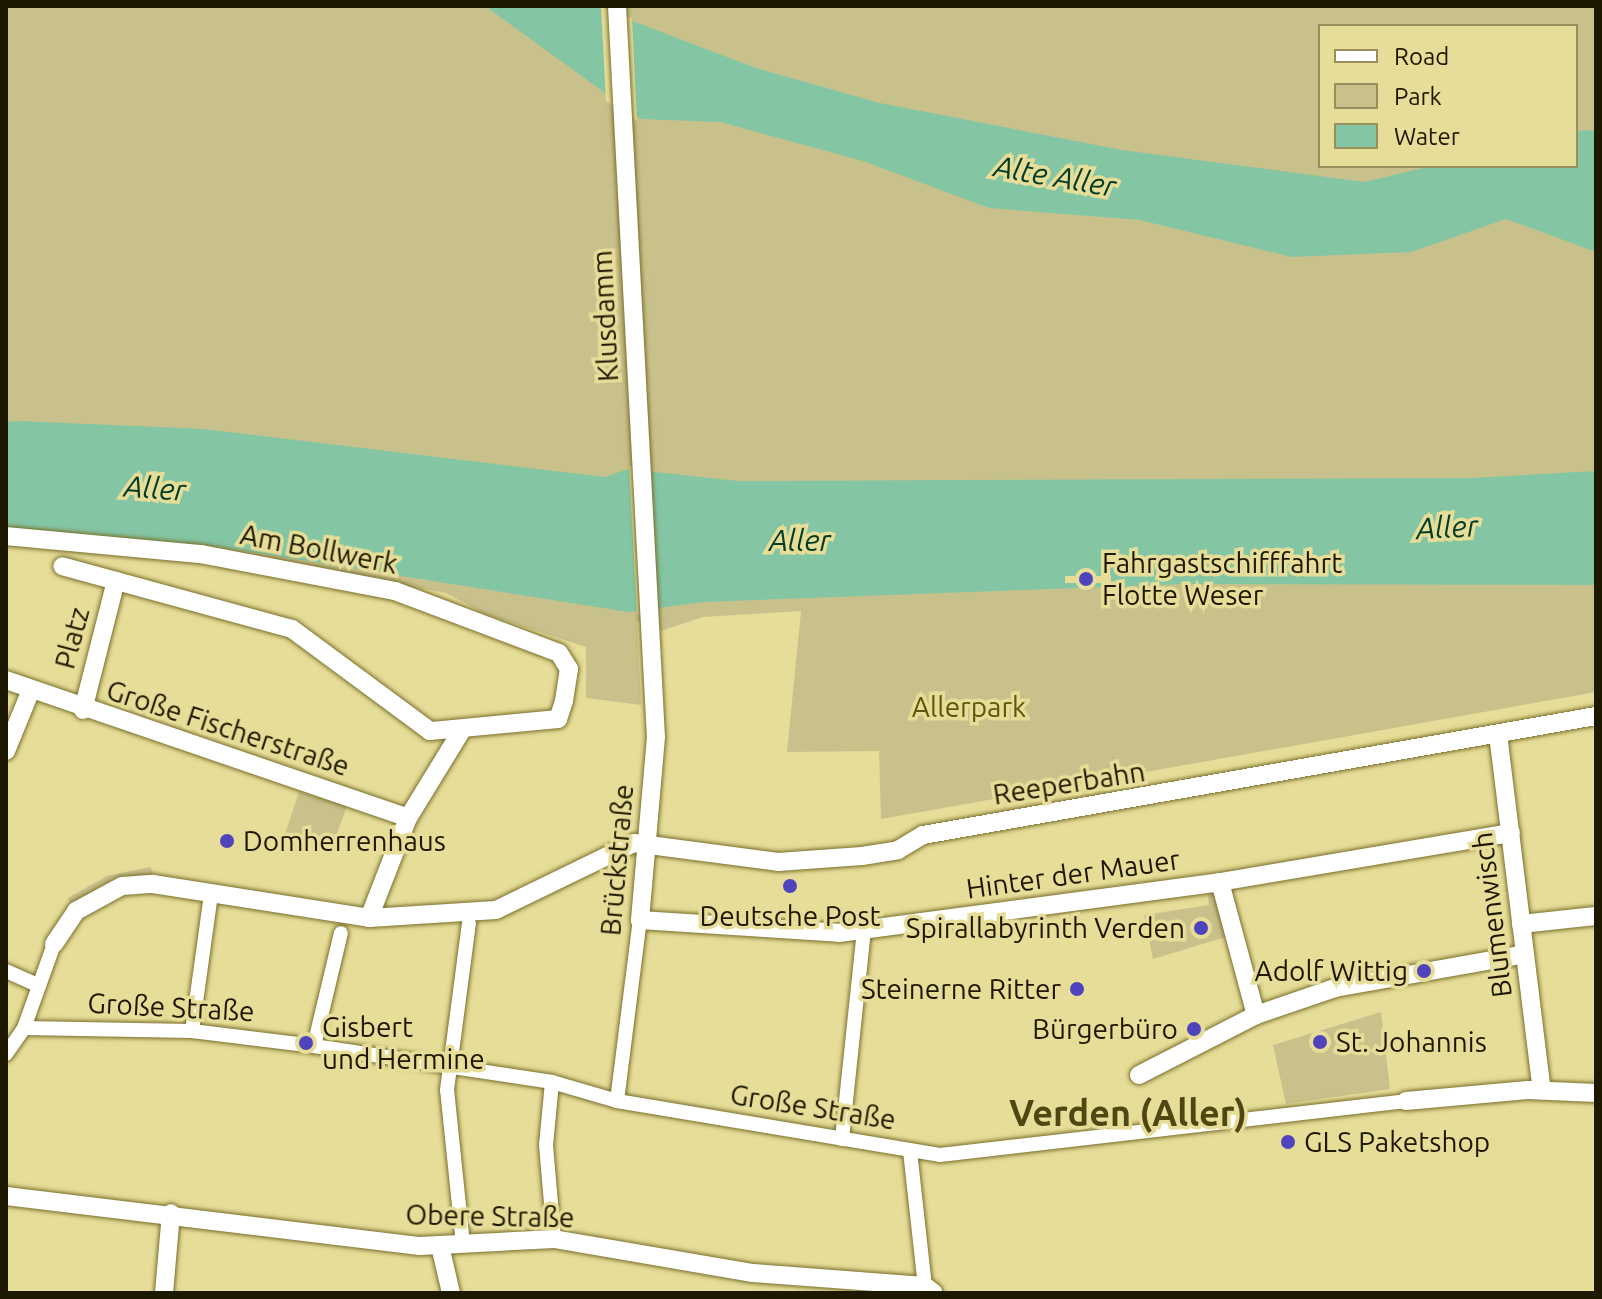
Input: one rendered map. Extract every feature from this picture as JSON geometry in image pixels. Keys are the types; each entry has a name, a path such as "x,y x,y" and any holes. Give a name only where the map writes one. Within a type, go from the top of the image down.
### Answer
{"street":[{"name":"Klusdamm","path":"617,6 648,624"},
{"name":"Am Bollwerk","path":"6,536 201,554 395,591 559,653 569,669 558,719 460,733"},
{"path":"62,566 292,629 430,731 460,733 408,818 369,918"},
{"name":"Platz","path":"83,710 116,581"},
{"name":"Brückstraße","path":"617,1101 650,842 656,737 648,624"},
{"name":"Große Fischerstraße","path":"6,680 83,710 408,818"},
{"path":"6,751 31,690"},
{"name":"Reeperbahn","path":"650,842 778,862 862,856 898,850 923,835 1596,716"},
{"name":"Blumenwisch","path":"1498,734 1542,1090"},
{"name":"Hinter der Mauer","path":"640,920 791,935 864,930 1220,882 1511,833"},
{"path":"6,1054 24,1028 54,944 76,911 108,890 153,884 369,918 496,910 535,896 588,860 650,842"},
{"path":"1220,882 1256,1015"},
{"path":"192,1031 211,894"},
{"path":"1521,924 1596,916"},
{"path":"463,1244 449,1065 469,923"},
{"path":"842,1139 864,930"},
{"path":"314,1046 341,933"},
{"path":"1139,1075 1256,1015 1380,977 1525,954"},
{"path":"6,971 39,986"},
{"name":"Große Straße","path":"24,1028 192,1031 314,1046 552,1082 617,1101 910,1151 1016,1151 1406,1101 1542,1090 1596,1093"},
{"path":"552,1082 546,1145 554,1239"},
{"path":"910,1151 930,1290"},
{"name":"Obere Straße","path":"6,1196 440,1246 554,1239 797,1279 930,1290"},
{"path":"164,1293 171,1213"},
{"path":"440,1246 451,1293"}],"green space":[{"name":"Allerpark","path":"6,6 1596,6 1596,692 881,819 879,751 787,752 801,611 703,617 661,631 659,620 637,622 641,705 586,698 586,647 485,614 446,593 187,547 6,534"},
{"path":"299,792 347,806 331,850 282,843"},
{"path":"150,867 155,875 113,879 70,903 68,898 107,876"},
{"path":"1218,891 1229,936 1153,959 1144,915 1209,905 1207,892"},
{"path":"1381,1012 1390,1089 1286,1104 1273,1045"}],"water":[{"name":"Alte Aller","path":"485,6 593,6 756,68 880,103 1122,150 1365,182 1423,168 1578,168 1578,131 1596,130 1596,252 1506,219 1411,252 1291,257 1140,220 989,208 863,161 720,122 641,119"},
{"name":"Aller","path":"6,422 204,429 605,477 628,469 738,481 1473,478 1596,471 1596,585 1187,584 703,602 628,612 213,546 6,529"}],"pier":[{"path":"601,7 632,18 637,121 606,101"},
{"path":"629,466 649,468 657,613 637,615"},
{"path":"1065,576 1111,576 1111,583 1065,583"}],"place":[{"name":"Fahrgastschifffahrt Flotte Weser","path":"1086,579"},
{"name":"Domherrenhaus","path":"227,841"},
{"name":"Deutsche Post","path":"790,886"},
{"name":"Spirallabyrinth Verden","path":"1201,928"},
{"name":"Adolf Wittig","path":"1424,971"},
{"name":"Steinerne Ritter","path":"1077,989"},
{"name":"Bürgerbüro","path":"1194,1029"},
{"name":"St. Johannis","path":"1320,1042"},
{"name":"Gisbert und Hermine","path":"306,1043"},
{"name":"GLS Paketshop","path":"1288,1142"}],"district":[{"name":"Verden (Aller)","path":"1128,1113"}]}
